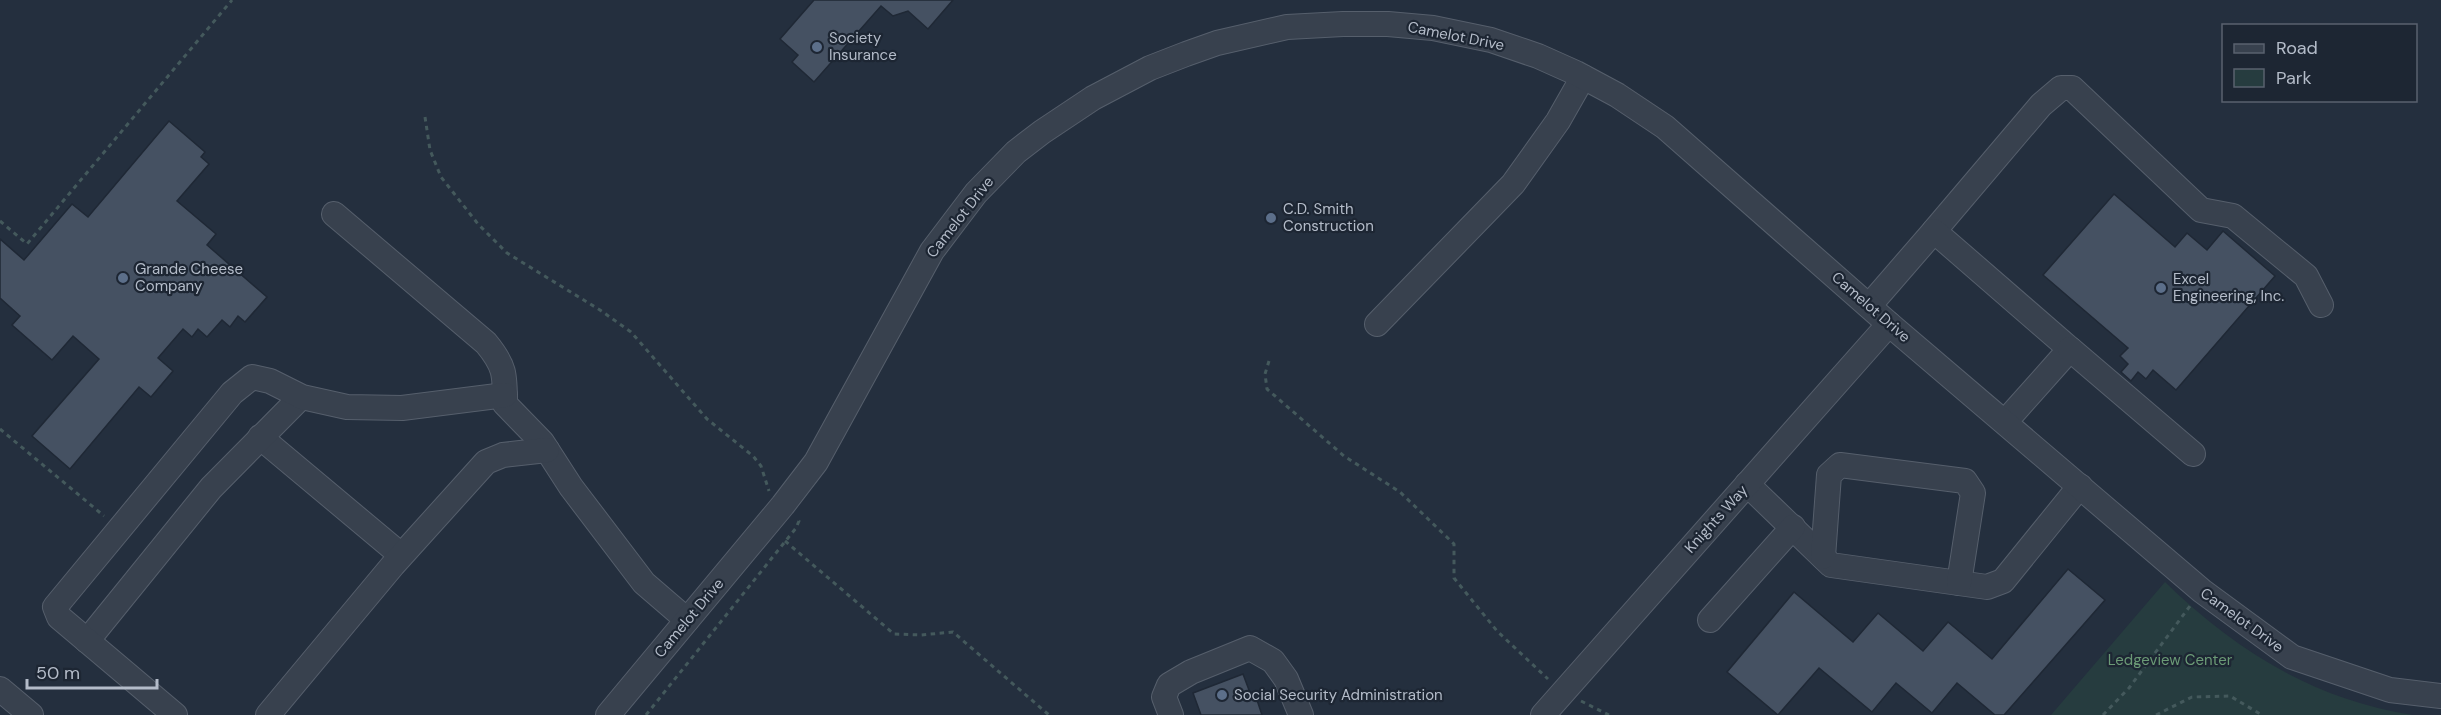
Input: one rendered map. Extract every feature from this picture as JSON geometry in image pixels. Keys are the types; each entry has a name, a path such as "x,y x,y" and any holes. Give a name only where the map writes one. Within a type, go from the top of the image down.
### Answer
{"street":[{"name":"Camelot Drive","path":"608,715 783,505 816,462 920,270 940,238 976,193 1016,152 1042,132 1111,89 1150,68 1216,43 1287,27 1343,24 1388,24 1433,28 1491,40 1538,56 1617,95 1665,127 1889,324 2202,591 2292,657 2390,690 2441,696"},
{"path":"1377,324 1513,184 1558,121 1583,77"},
{"path":"1869,306 2041,105 2061,88 2072,88 2201,210 2233,216 2306,276 2321,305"},
{"path":"334,214 486,342 501,361 505,404 547,450 571,486 644,583 687,620"},
{"path":"1934,231 2193,454"},
{"name":"Knights Way","path":"1543,715 1889,324"},
{"path":"2005,422 2070,349"},
{"path":"175,715 59,617 55,607 232,393 252,377 270,381 301,397 347,407 402,408 505,395"},
{"path":"87,641 211,488 301,397"},
{"path":"260,437 401,555"},
{"path":"268,715 401,555 486,462 503,455 547,450"},
{"path":"1823,557 1829,475 1839,465 1965,481 1973,493 1959,583"},
{"path":"1747,484 1831,565 1987,587 2003,581 2080,486"},
{"path":"1710,620 1793,527"},
{"path":"1171,715 1164,697 1169,685 1191,672 1250,648 1273,661 1286,679 1301,715"},
{"path":"0,689 31,715"}],"path":[{"path":"0,221 27,244 232,0"},
{"path":"425,117 430,150 441,177 478,224 507,253 581,298 631,332 707,419 753,456 761,466 768,489 798,521 796,528 646,715"},
{"path":"1269,361 1265,375 1267,389 1344,456 1400,492 1454,544 1454,578 1497,631 1562,692 1609,715"},
{"path":"0,429 110,521"},
{"path":"784,541 894,634 921,635 952,632 1049,715"},
{"path":"2103,715 2129,688 2202,591"},
{"path":"2156,715 2192,696 2230,696 2262,715"}],"green space":[{"name":"Ledgeview Center","path":"2165,582 2220,630 2278,668 2342,697 2377,708 2413,715 2051,715"}],"building":[{"name":"Society Insurance","path":"814,0 953,0 928,29 908,11 893,16 881,6 814,82 792,62 798,55 780,39"},
{"name":"Grande Cheese Company","path":"169,121 205,152 201,157 209,164 177,201 216,234 207,245 267,297 245,322 238,316 230,327 222,320 207,337 198,329 192,337 183,329 158,358 173,371 151,397 139,387 70,469 32,436 99,359 73,336 52,360 12,325 20,316 0,298 0,239 24,260 72,204 88,217"},
{"name":"Excel Engineering, Inc.","path":"2114,194 2175,247 2187,233 2207,250 2223,231 2275,276 2176,390 2153,370 2146,379 2138,372 2131,381 2121,372 2128,364 2120,356 2128,348 2043,275"},
{"path":"2068,569 2105,600 2004,715 1995,715 1957,683 1932,713 1896,683 1872,712 1819,668 1778,715 1727,672 1794,592 1853,642 1878,613 1923,651 1948,622 1992,659"},
{"name":"Social Security Administration","path":"1243,674 1252,698 1256,697 1262,715 1201,715 1193,693"}],"place":[{"name":"Society Insurance","path":"817,47"},
{"name":"C.D. Smith Construction","path":"1271,218"},
{"name":"Grande Cheese Company","path":"123,278"},
{"name":"Excel Engineering, Inc.","path":"2161,288"},
{"name":"Social Security Administration","path":"1222,695"}]}
